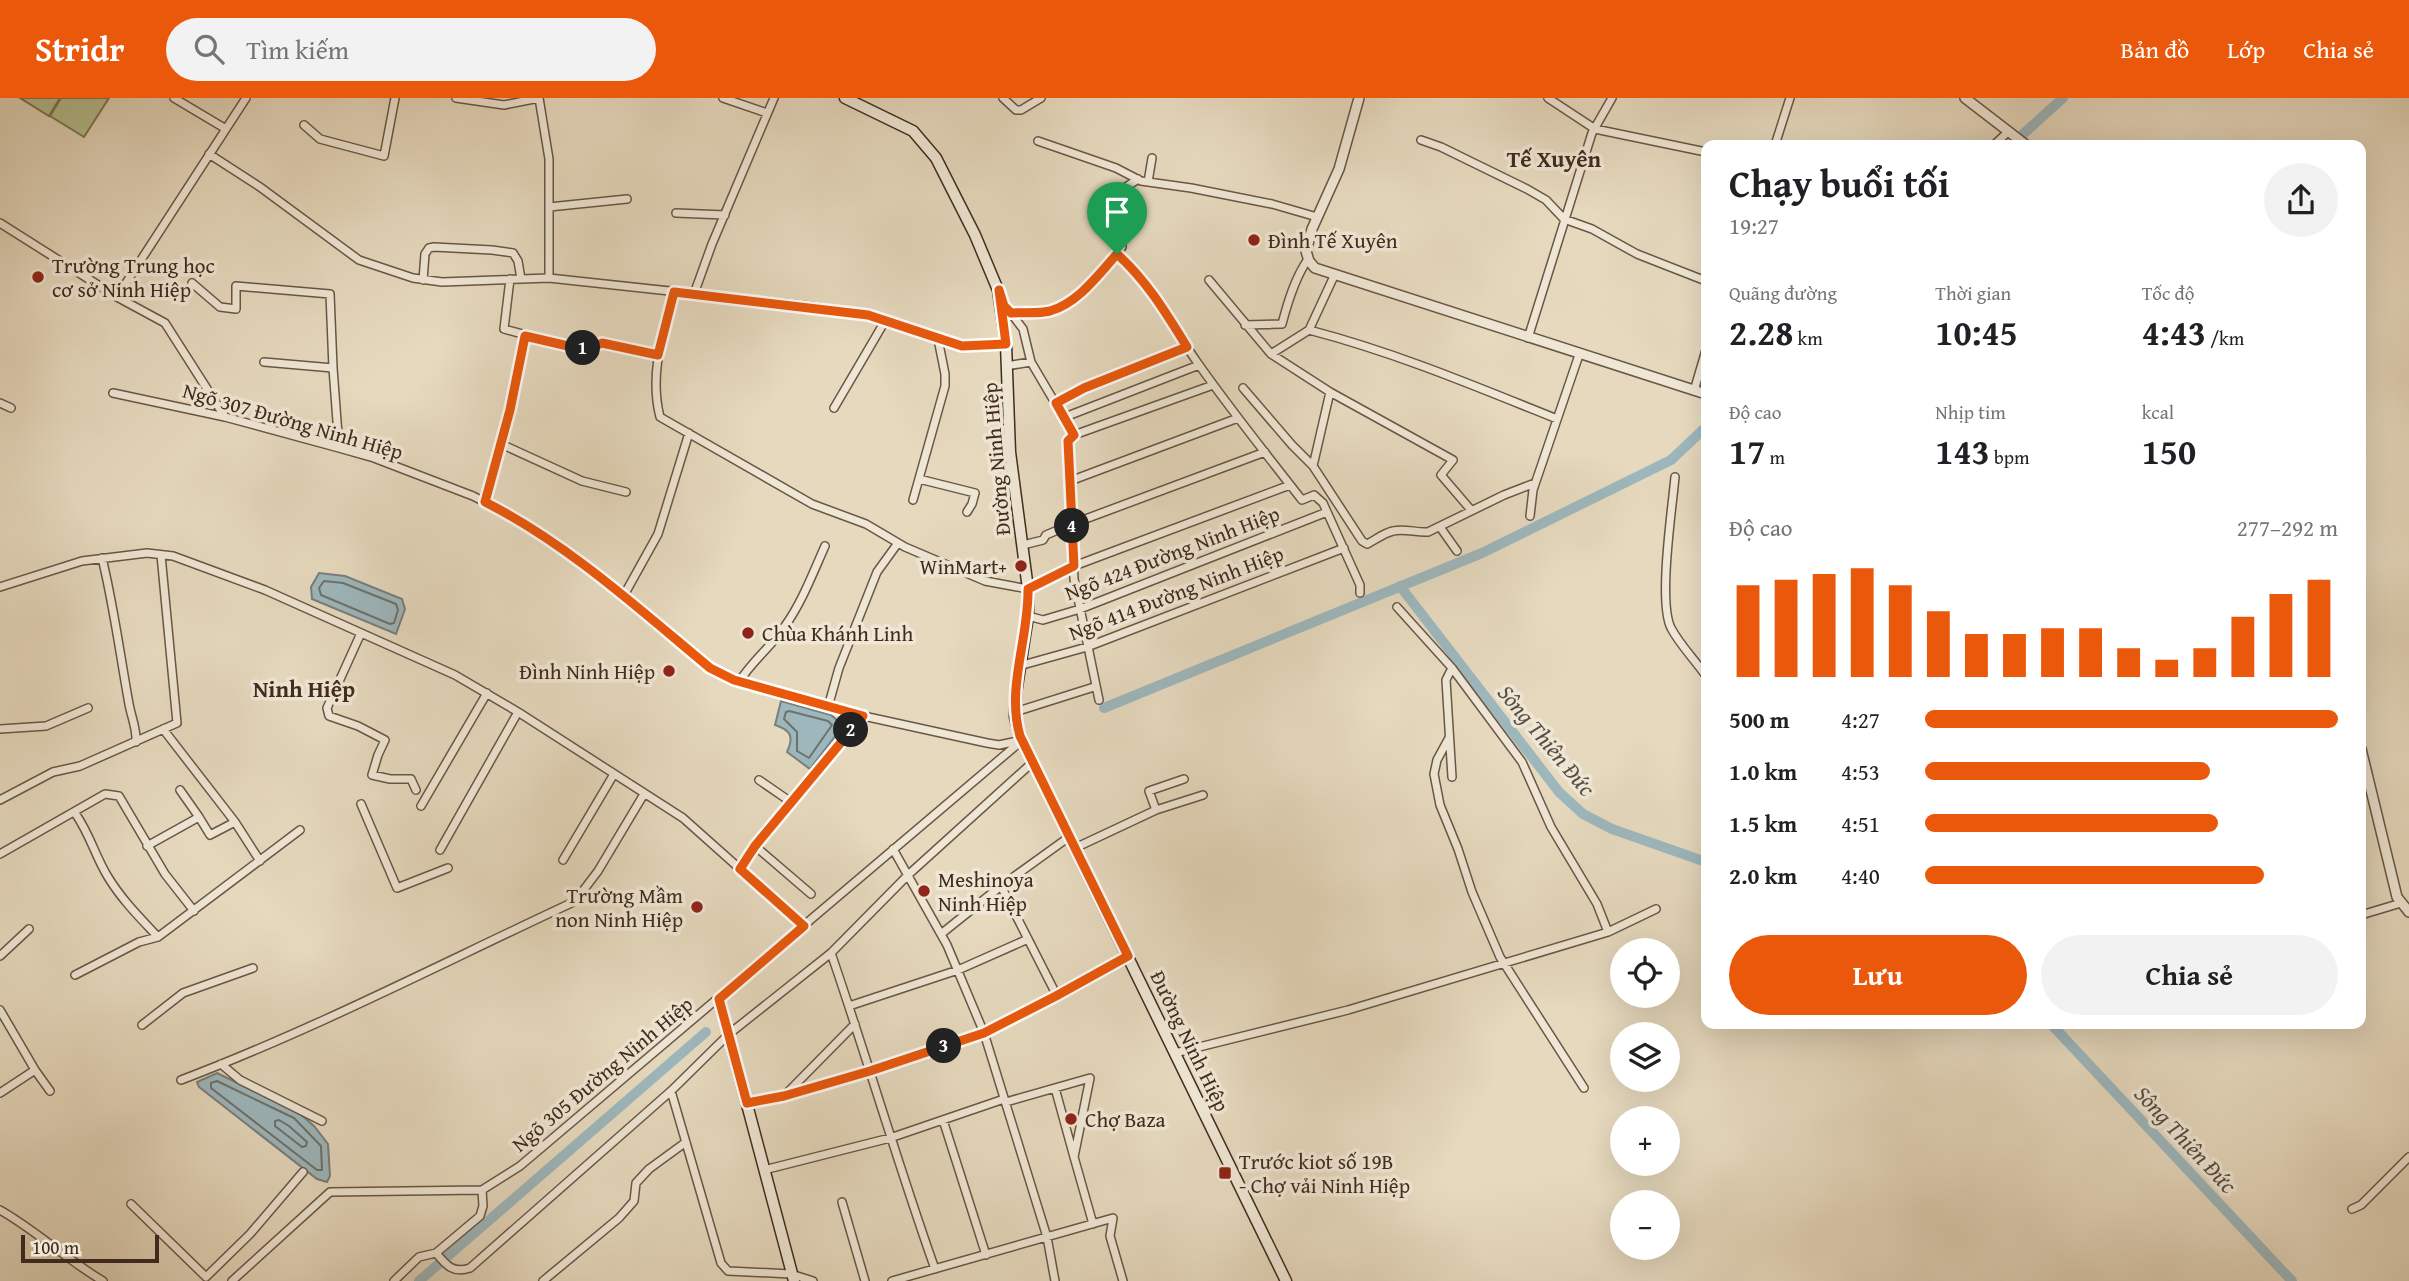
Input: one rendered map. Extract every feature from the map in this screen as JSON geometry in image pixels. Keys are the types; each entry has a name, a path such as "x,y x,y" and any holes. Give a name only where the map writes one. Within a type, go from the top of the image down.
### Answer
{"main road":[{"name":"Đường Ninh Hiệp","path":"845,98 913,131 936,159 975,234 999,290 1006,344 1010,452 1028,589 1028,616 1018,666 1015,712 1022,740 1286,1281"},
{"path":"719,999 792,1279"}],"street":[{"path":"174,98 226,129"},
{"path":"117,297 246,98"},
{"path":"304,125 320,139 384,156 395,98"},
{"path":"456,98 504,105 539,98 549,159 549,278"},
{"path":"723,98 767,113"},
{"path":"694,294 774,98"},
{"path":"1003,98 1016,110 1021,110 1041,98"},
{"path":"1359,98 1339,169 1317,218 1306,251 1315,268 1701,393"},
{"path":"1548,98 1594,129 1701,151"},
{"path":"1528,338 1594,129 1612,98"},
{"path":"1777,140 1790,98"},
{"path":"1965,98 2020,140"},
{"path":"2001,140 2011,132"},
{"path":"1421,140 1527,189 1546,200 1564,219 1592,229 1637,254 1701,279"},
{"path":"1038,141 1148,182 1191,187 1272,204 1317,218"},
{"path":"209,154 260,187 359,260 412,278 442,282 549,278 809,306 868,315 962,346 1006,344"},
{"path":"1148,182 1152,158"},
{"path":"1011,313 1048,311 1069,302 1081,293 1120,251 1122,239 1116,226 1116,203 1123,189 1138,179"},
{"path":"549,207 626,198"},
{"path":"676,213 725,215"},
{"path":"0,223 117,297 164,323 225,417"},
{"path":"423,280 425,254 429,248 434,247 513,253 518,261 521,279"},
{"path":"1120,251 1156,296 1213,385 1302,500 1314,495 1323,503 1360,585 1360,593"},
{"path":"1245,324 1282,324 1288,300 1308,259"},
{"path":"1271,354 1309,330 1335,274"},
{"path":"510,279 504,329 568,346 591,348 602,343 658,355"},
{"path":"1209,280 1271,354 1330,392 1452,460 1441,475 1471,510"},
{"path":"192,283 220,307 236,309 236,286 330,294 339,448"},
{"path":"999,290 1004,306 1023,329 1031,362 1074,435"},
{"path":"674,292 658,355 656,401 660,417 812,503 866,524 898,542 985,581 1028,589 1074,566 1290,485"},
{"path":"834,408 885,320"},
{"path":"1309,330 1364,344 1420,364 1557,419"},
{"path":"485,502 525,336"},
{"path":"913,500 945,386 938,340"},
{"path":"1056,403 1084,388 1187,347"},
{"path":"1530,516 1535,483 1579,355"},
{"path":"264,362 333,368"},
{"path":"1006,366 1031,362"},
{"path":"1065,417 1199,365"},
{"path":"1694,391 1701,367"},
{"path":"1099,700 1094,687 1074,566 1068,441 1074,435 1213,385"},
{"path":"1243,388 1313,466 1362,541 1367,544 1391,531 1403,529 1417,533 1428,532 1522,486 1535,483"},
{"path":"1313,466 1330,392"},
{"name":"Ngõ 307 Đường Ninh Hiệp","path":"113,393 225,417 374,458 485,502 514,517 581,563 710,668 739,682 863,716 999,745 1022,740"},
{"path":"0,403 11,408"},
{"path":"1070,481 1238,418"},
{"path":"623,597 658,534 689,433"},
{"path":"501,444 582,481 626,492"},
{"path":"1023,545 1043,540 1046,535 1072,524 1265,452"},
{"path":"1675,477 1665,595 1672,628 1701,669"},
{"path":"919,479 975,493 967,512"},
{"name":"Ngõ 424 Đường Ninh Hiệp","path":"1028,616 1043,620 1080,609 1328,512"},
{"path":"1440,527 1457,551"},
{"path":"828,707 839,668 877,572 898,542"},
{"path":"739,682 750,664 773,643 787,624 825,546"},
{"name":"Ngõ 414 Đường Ninh Hiệp","path":"1018,666 1087,647 1344,548"},
{"path":"0,587 82,561 147,553 173,556 265,590 456,675 518,712 683,818 804,926"},
{"path":"0,800 53,772 80,766 177,723 161,555"},
{"path":"102,558 136,742"},
{"path":"1397,607 1452,668 1522,762 1552,827 1597,904 1608,932"},
{"path":"361,633 327,708 329,716 358,726 385,740 372,775 390,779 411,779 416,790"},
{"path":"1452,668 1446,680 1452,777"},
{"path":"1015,712 1094,687"},
{"path":"421,806 487,693"},
{"path":"0,729 46,726 88,708"},
{"path":"440,850 518,712"},
{"path":"740,869 755,846 863,716"},
{"path":"163,729 235,822 260,861"},
{"path":"1449,738 1437,760 1434,774 1440,805 1472,892 1504,963 1584,1088"},
{"name":"Ngõ 305 Đường Ninh Hiệp","path":"482,1190 524,1163 1022,740"},
{"path":"437,1254 445,1265 453,1270 470,1268 671,1091 729,1034 831,953 908,875 1032,762"},
{"path":"2366,770 2397,897 2409,912"},
{"path":"563,860 614,774"},
{"path":"1156,810 1149,791 1184,779"},
{"path":"759,780 791,802"},
{"path":"180,790 211,835 235,822"},
{"path":"0,854 104,794 119,796 147,846 194,911"},
{"path":"181,1080 382,993 579,897 598,871 644,794"},
{"path":"1075,848 1156,810 1203,795"},
{"path":"361,804 397,888 448,868"},
{"path":"75,813 92,838 107,876 128,907 158,937"},
{"path":"147,846 200,817"},
{"path":"75,975 139,942 158,937 300,830"},
{"path":"941,934 1069,836"},
{"path":"755,846 811,894"},
{"path":"893,849 941,934 984,1033 1047,1237 1055,1281"},
{"path":"1002,886 1056,996"},
{"path":"2366,914 2401,903"},
{"path":"1175,1053 1349,1010 1608,932 1656,909"},
{"path":"0,956 29,929"},
{"path":"849,1006 958,970 1028,939"},
{"path":"831,953 935,1269"},
{"path":"747,1103 784,1096 870,1071 984,1033 1128,956"},
{"path":"142,1025 183,993 253,968"},
{"path":"0,1010 50,1091"},
{"path":"784,1096 855,1024"},
{"path":"221,1064 240,1080 322,1121"},
{"path":"0,1093 35,1070"},
{"path":"764,1170 890,1138 1005,1100 1090,1078 1074,1157"},
{"path":"1055,1088 1093,1224"},
{"path":"671,1091 721,1263 728,1271 813,1281"},
{"path":"943,1120 986,1255"},
{"path":"543,1281 626,1210 634,1201 636,1183 649,1169 686,1142"},
{"path":"2352,1209 2361,1205 2409,1157"},
{"path":"131,1204 206,1277 250,1234 303,1172"},
{"path":"232,1281 330,1192 482,1190 483,1206 480,1216 437,1254 418,1257 394,1281"},
{"path":"842,1202 866,1281"},
{"path":"0,1210 26,1225 103,1281"},
{"path":"892,1281 1113,1218 1110,1236 1123,1281"},
{"path":"453,1270 456,1280"}],"green space":[{"path":"20,98 60,98 49,116"},
{"path":"61,98 109,98 84,137 50,116"}],"water":[{"path":"319,573 345,576 402,599 405,609 396,634 312,599 311,587"},
{"path":"781,701 831,715 839,722 840,730 810,769 787,752 790,735 785,729 775,725"},
{"path":"217,1073 298,1112 314,1126 328,1144 330,1176 327,1182 317,1179 199,1087 197,1082"}],"waterway":[{"path":"2017,140 2063,98"},
{"path":"1104,708 1482,553 1671,460 1701,432"},
{"name":"Sông Thiên Đức","path":"1400,586 1559,792 1583,814 1612,829 1701,860"},
{"name":"Sông Thiên Đức","path":"2056,1029 2292,1281"},
{"path":"419,1281 706,1032"}],"place":[{"name":"Đình Tế Xuyên","path":"1254,240"},
{"name":"Trường Trung học cơ sở Ninh Hiệp","path":"38,277"},
{"name":"WinMart+","path":"1021,566"},
{"name":"Chùa Khánh Linh","path":"748,633"},
{"name":"Đình Ninh Hiệp","path":"669,671"},
{"name":"Meshinoya Ninh Hiệp","path":"924,891"},
{"name":"Trường Mầm non Ninh Hiệp","path":"697,907"},
{"name":"Chợ Baza","path":"1071,1119"},
{"name":"Trước kiot số 19B - Chợ vải Ninh Hiệp","path":"1225,1173"}],"district":[{"name":"Tế Xuyên","path":"1554,158"},
{"name":"Ninh Hiệp","path":"304,688"}],"route":[{"path":"1117,254 1135,270 1156,296 1187,347 1084,388 1056,403 1074,435 1068,441 1074,566 1028,589 1028,616 1018,666 1014,717 1020,736 1128,956 984,1033 870,1071 784,1096 747,1103 719,999 804,926 740,869 755,846 863,716 734,680 710,668 581,563 514,517 485,502 510,410 525,336 568,346 591,348 602,343 658,355 674,292 868,315 962,346 1006,344 999,290 1004,306 1011,313 1048,311 1069,302 1081,293 1117,254"}]}
